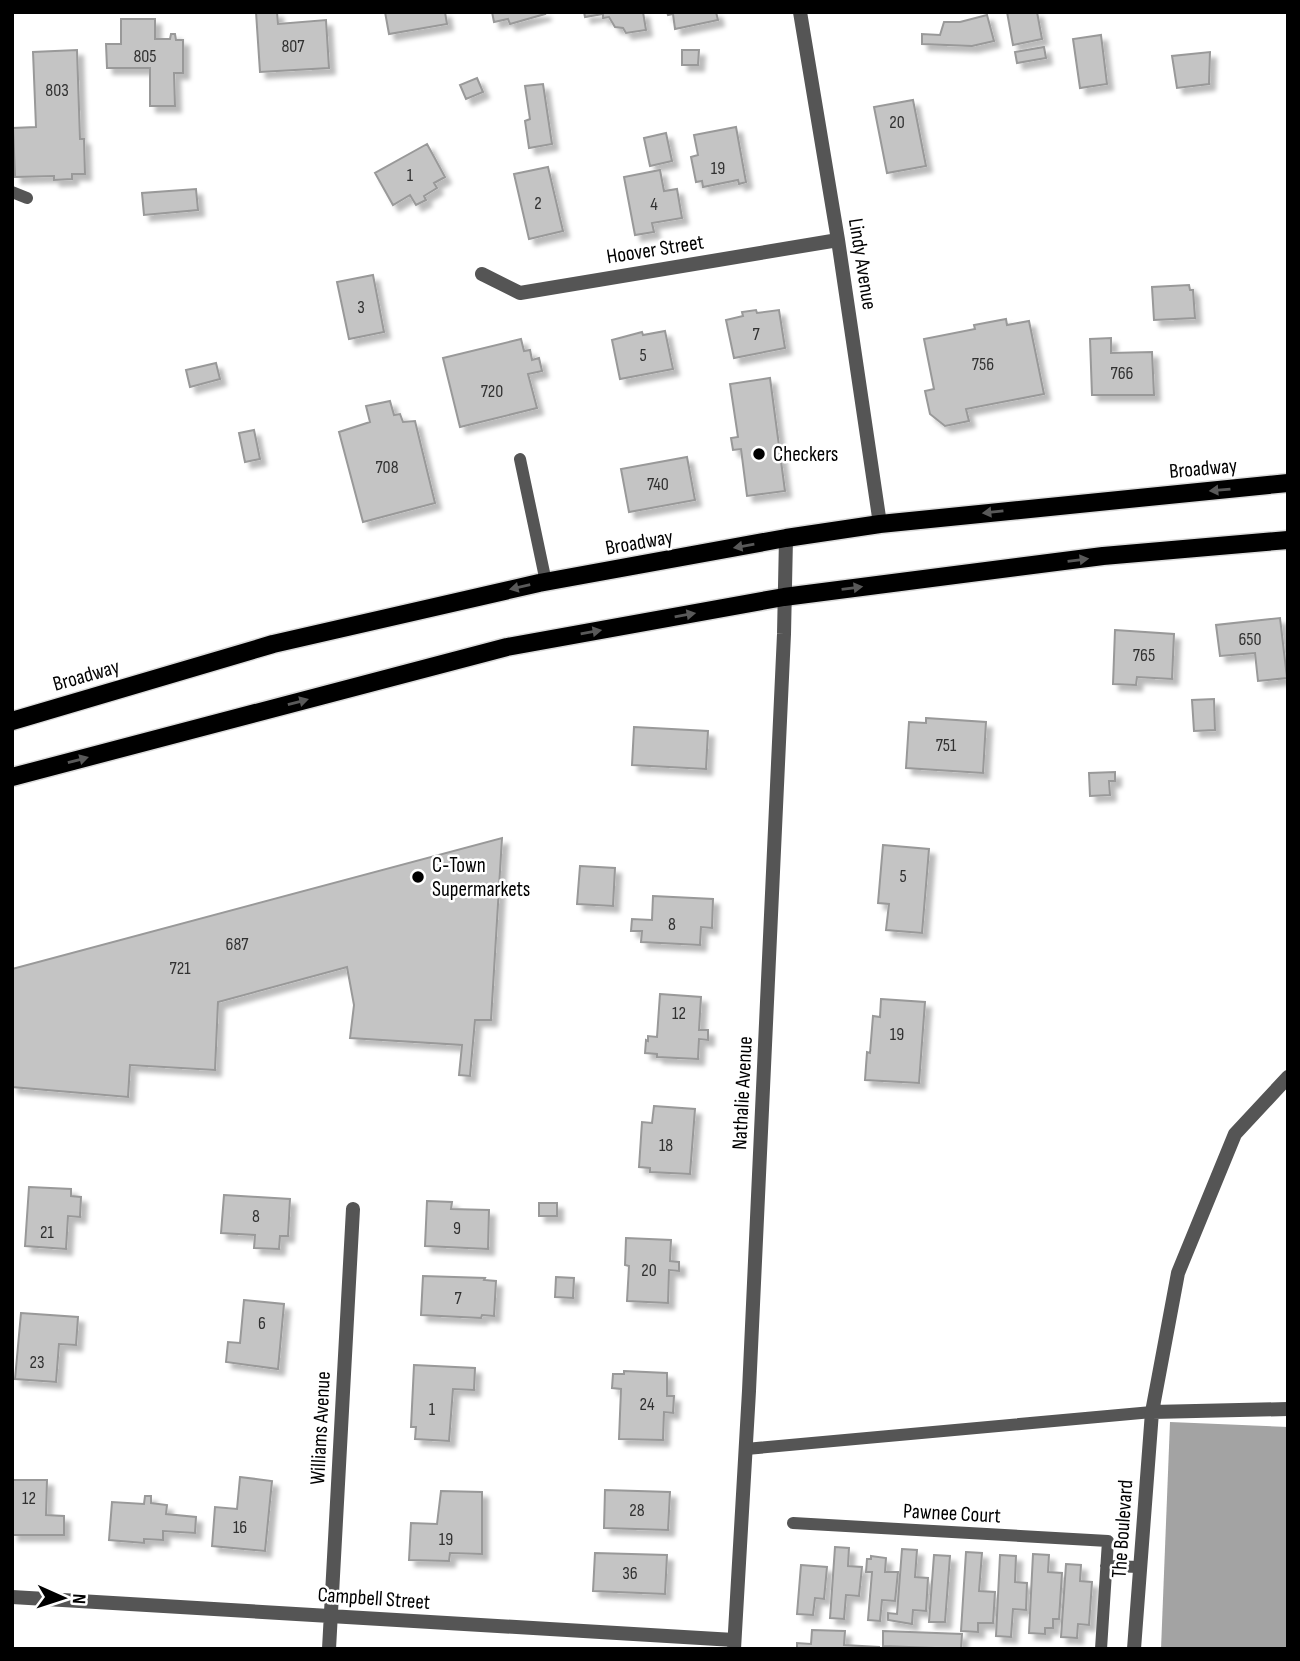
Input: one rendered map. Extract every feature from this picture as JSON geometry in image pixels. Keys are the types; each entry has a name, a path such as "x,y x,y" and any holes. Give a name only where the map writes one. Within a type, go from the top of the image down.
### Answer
{"main road":[{"name":"Broadway","path":"12,721 273,644 546,582 786,538 880,524 1288,483"},
{"path":"12,777 507,647 785,597 1103,556 1288,540"}],"street":[{"name":"Lindy Avenue","path":"800,12 838,240 880,524"},
{"name":"Hoover Street","path":"482,274 520,293 838,240"},
{"name":"Nathalie Avenue","path":"734,1645 746,1449 786,538"},
{"name":"The Boulevard","path":"1134,1649 1152,1412 1178,1273 1235,1134 1288,1077"},
{"name":"Williams Avenue","path":"329,1649 353,1209"},
{"path":"1152,1412 1288,1409"},
{"name":"Campbell Street","path":"12,1597 331,1616 734,1645"}],"lane":[{"path":"12,192 27,198"},
{"path":"520,459 546,582"},
{"path":"746,1449 1152,1412"},
{"name":"Pawnee Court","path":"793,1523 1108,1541 1107,1566"},
{"path":"1101,1649 1107,1566 1140,1567"}],"shaded area":[{"path":"1170,1422 1288,1427 1288,1649 1161,1649"}],"building":[{"path":"256,12 277,12 278,24 326,20 329,68 260,72"},
{"path":"385,12 445,12 447,24 389,34"},
{"path":"492,12 545,14 510,24 508,19 494,22"},
{"path":"584,12 643,12 646,30 626,33 623,28 615,27 609,17 603,18 603,14 585,17"},
{"path":"667,12 716,12 718,20 675,29 673,14 668,15"},
{"path":"1007,12 1037,12 1042,39 1013,45"},
{"path":"987,15 994,41 972,46 922,44 922,34 940,35 944,22 960,22"},
{"path":"121,19 155,19 155,39 170,39 171,34 175,34 176,40 183,40 183,73 174,73 175,106 150,106 150,68 107,68 106,44 121,44"},
{"path":"1101,35 1107,84 1080,88 1073,39"},
{"path":"1044,47 1046,58 1017,63 1015,52"},
{"path":"77,50 80,139 84,139 85,174 72,174 72,179 54,180 54,176 15,177 13,128 36,127 33,52"},
{"path":"682,50 699,50 698,65 682,65"},
{"path":"1210,52 1209,84 1177,88 1172,56"},
{"path":"477,78 483,92 466,99 460,85"},
{"path":"543,84 552,144 529,148 525,121 530,119 525,86"},
{"path":"913,100 926,166 887,173 874,107"},
{"path":"736,127 746,182 739,184 738,180 703,187 702,181 696,182 691,157 698,155 694,135"},
{"path":"666,133 672,161 650,166 644,138"},
{"path":"427,144 445,177 434,183 437,188 424,196 426,200 416,205 410,195 393,205 375,173"},
{"path":"548,167 563,231 529,239 514,174"},
{"path":"660,170 664,191 677,189 682,218 652,223 654,232 635,235 624,177"},
{"path":"196,189 198,210 144,215 142,193"},
{"path":"373,275 384,332 349,339 337,282"},
{"path":"1189,285 1190,290 1193,290 1195,318 1154,320 1152,287"},
{"path":"756,310 757,313 779,310 785,348 734,358 726,320 743,316 742,312"},
{"path":"1006,319 1007,325 1029,321 1044,394 966,409 969,421 945,426 930,414 925,391 934,389 924,339 975,329 974,325"},
{"path":"665,331 673,369 620,379 612,340 642,332 643,335"},
{"path":"1111,338 1111,353 1152,352 1154,395 1092,395 1090,339"},
{"path":"521,339 524,351 530,350 532,360 539,358 542,371 528,374 537,408 460,427 443,358"},
{"path":"216,363 220,379 190,387 186,370"},
{"path":"770,378 785,491 747,496 741,449 733,450 731,438 738,437 730,384"},
{"path":"390,401 394,415 400,414 403,422 415,421 435,503 363,522 339,432 370,422 366,406"},
{"path":"254,430 260,459 245,462 239,433"},
{"path":"687,457 695,500 629,512 621,469"},
{"path":"1280,618 1287,678 1258,681 1255,653 1220,656 1216,625"},
{"path":"1115,630 1174,634 1172,679 1137,677 1136,685 1113,684"},
{"path":"1214,699 1215,730 1194,731 1192,700"},
{"path":"926,718 986,722 983,773 906,768 909,722 926,723"},
{"path":"634,727 708,731 706,769 632,765"},
{"path":"1115,772 1115,781 1109,781 1110,795 1090,796 1089,773"},
{"path":"502,838 491,1020 475,1020 470,1076 459,1075 462,1045 350,1038 354,1005 347,967 218,1002 215,1070 130,1065 128,1097 12,1087 12,969"},
{"path":"883,845 929,849 922,933 886,930 889,904 878,903"},
{"path":"580,866 615,868 613,906 577,904"},
{"path":"653,896 713,899 712,928 701,927 700,945 641,942 642,931 631,931 632,919 652,920"},
{"path":"660,994 701,997 699,1030 708,1030 708,1040 699,1039 698,1059 657,1057 657,1054 645,1053 648,1036 657,1037"},
{"path":"881,999 925,1002 919,1083 865,1080 873,1016 880,1017"},
{"path":"654,1106 695,1109 690,1174 650,1172 650,1168 639,1167 642,1122 652,1123"},
{"path":"29,1187 71,1189 71,1196 81,1197 80,1217 68,1216 66,1249 25,1246"},
{"path":"224,1195 290,1199 288,1236 280,1236 279,1249 254,1248 255,1235 221,1233"},
{"path":"427,1201 452,1202 451,1209 489,1210 488,1249 425,1246"},
{"path":"539,1203 557,1203 557,1216 539,1216"},
{"path":"626,1238 671,1240 670,1261 679,1262 679,1271 669,1270 668,1303 627,1301 629,1266 625,1265"},
{"path":"423,1276 485,1278 484,1280 496,1281 494,1316 482,1315 481,1318 421,1315"},
{"path":"556,1277 574,1278 573,1298 555,1297"},
{"path":"244,1300 284,1304 278,1369 226,1362 228,1342 240,1343"},
{"path":"21,1313 78,1317 76,1345 59,1344 56,1382 15,1379"},
{"path":"414,1365 475,1368 474,1390 453,1389 449,1441 415,1439 416,1427 411,1427"},
{"path":"624,1371 667,1373 667,1396 674,1396 673,1413 664,1412 663,1440 619,1439 621,1389 612,1388 613,1374 624,1374"},
{"path":"240,1477 272,1481 265,1551 212,1546 215,1507 237,1509"},
{"path":"12,1480 47,1480 46,1515 64,1516 64,1535 12,1535"},
{"path":"605,1490 670,1492 668,1530 604,1528"},
{"path":"441,1491 482,1492 482,1554 450,1553 449,1561 409,1560 411,1523 437,1524"},
{"path":"145,1496 151,1496 151,1503 167,1505 166,1514 196,1517 195,1533 163,1531 163,1540 144,1539 144,1543 109,1540 112,1502 144,1504"},
{"path":"835,1547 849,1548 848,1566 862,1567 859,1596 846,1595 844,1619 830,1618"},
{"path":"902,1549 917,1550 915,1577 928,1578 926,1611 913,1610 912,1624 888,1620 888,1613 897,1614"},
{"path":"966,1552 982,1553 979,1591 995,1592 993,1623 978,1623 978,1632 961,1631"},
{"path":"595,1553 667,1555 665,1594 593,1591"},
{"path":"1033,1554 1049,1555 1048,1572 1062,1573 1059,1619 1053,1619 1053,1628 1045,1628 1045,1634 1029,1633"},
{"path":"934,1555 950,1556 945,1622 929,1622"},
{"path":"1000,1555 1016,1556 1015,1582 1027,1583 1026,1610 1013,1609 1011,1637 996,1636"},
{"path":"871,1556 886,1558 885,1572 898,1572 895,1601 882,1600 880,1621 868,1620 872,1572 866,1572 867,1559 871,1559"},
{"path":"1066,1564 1081,1565 1080,1581 1092,1582 1089,1625 1078,1624 1077,1638 1061,1637"},
{"path":"801,1565 827,1567 824,1599 815,1598 813,1615 797,1614"},
{"path":"812,1630 845,1631 844,1645 879,1649 797,1649 797,1643 811,1644"},
{"path":"883,1631 962,1634 961,1649 883,1646"}],"place":[{"name":"Checkers","path":"759,454"},
{"name":"C‑Town Supermarkets","path":"418,877"}]}
